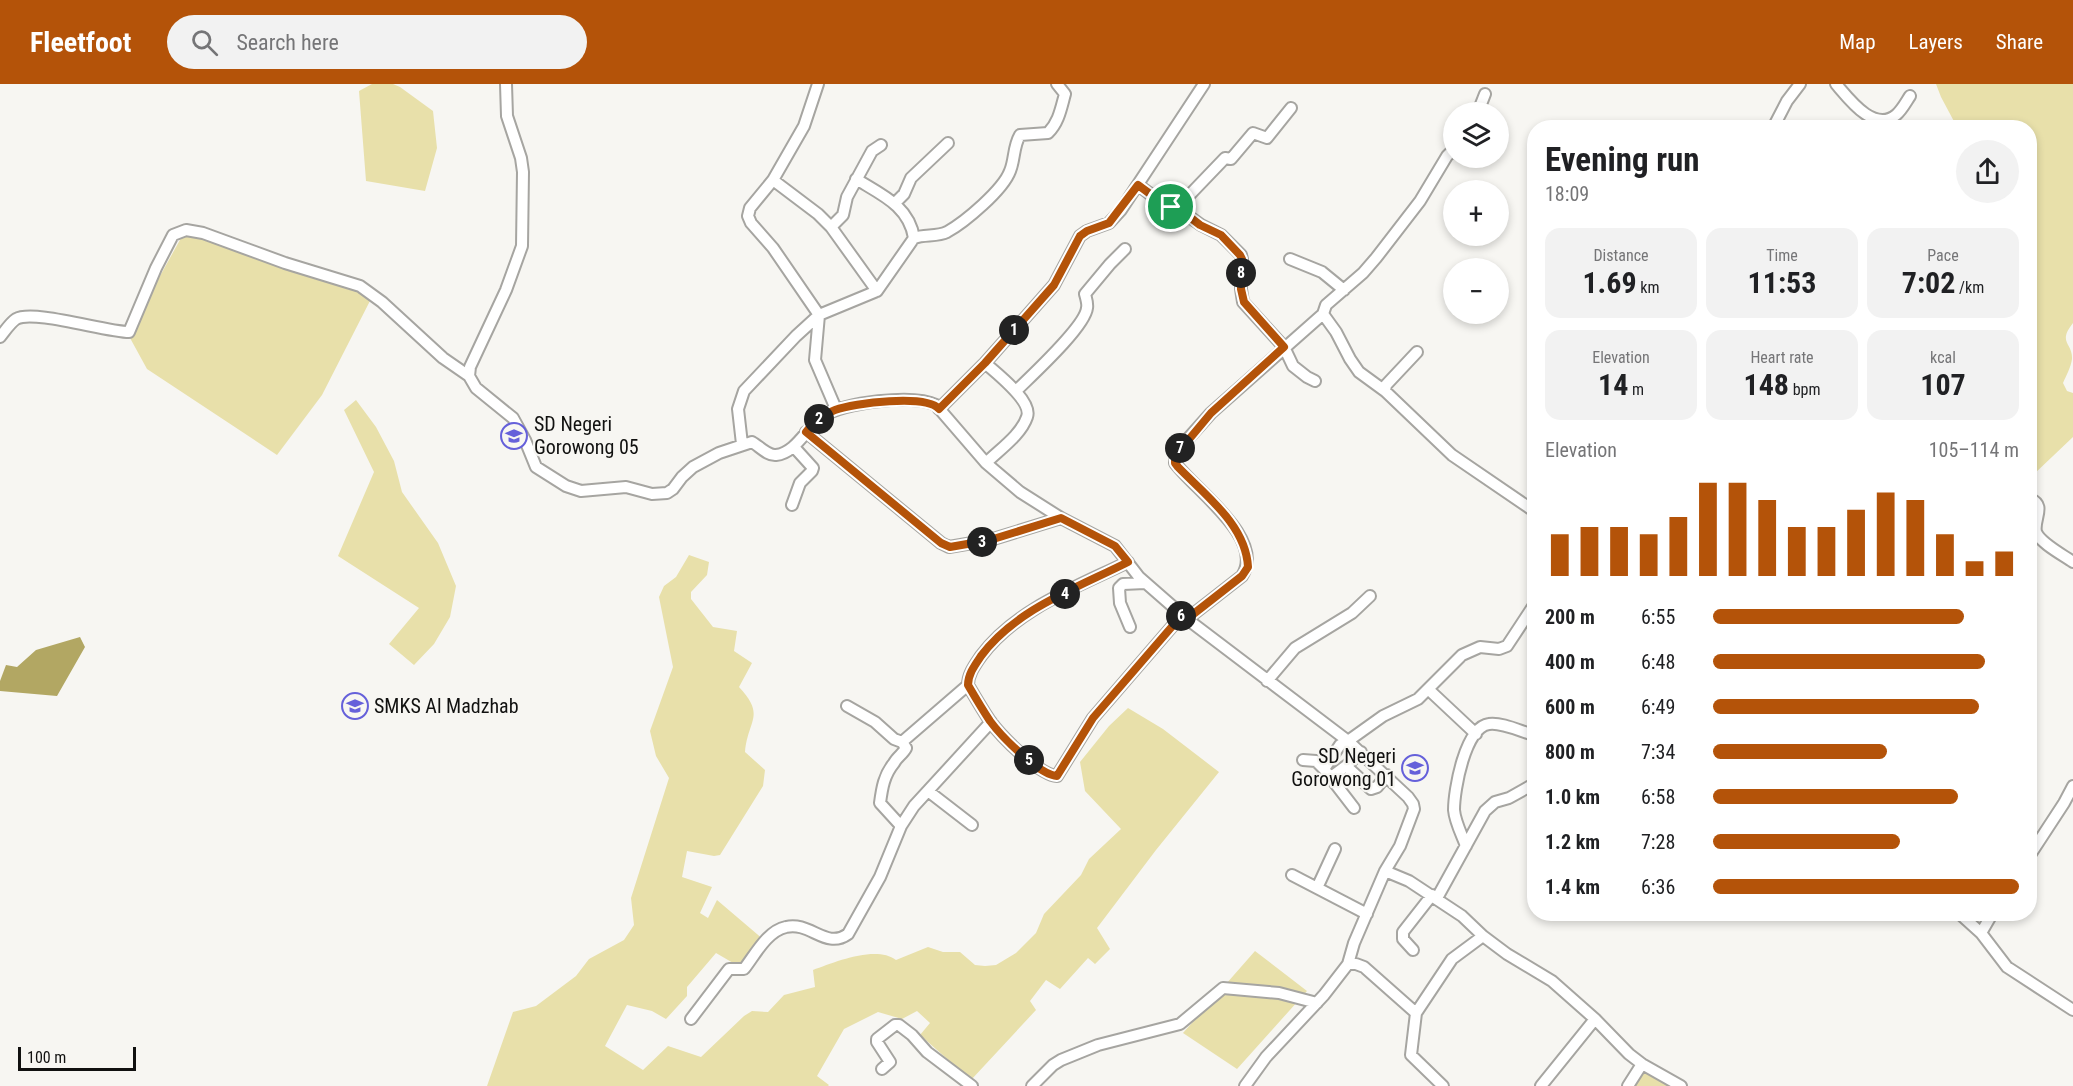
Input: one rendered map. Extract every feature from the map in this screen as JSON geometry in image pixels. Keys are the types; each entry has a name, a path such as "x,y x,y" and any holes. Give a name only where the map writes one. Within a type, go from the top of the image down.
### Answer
{"street":[{"path":"469,376 470,367 506,290 522,246 523,172 521,158 507,116 506,84"},
{"path":"819,84 804,126 773,180 750,208 748,216 819,315 815,360 836,409"},
{"path":"914,238 947,232 977,210 998,190 1010,171 1015,144 1020,135 1048,133 1054,127 1065,94 1057,84"},
{"path":"939,409 985,363 1054,285 1080,236 1109,223 1138,185 1204,84"},
{"path":"1778,120 1787,101 1800,84"},
{"path":"1836,84 1867,116 1882,120"},
{"path":"1482,102 1485,94"},
{"path":"1888,120 1895,116 1910,96"},
{"path":"1178,208 1225,158 1231,159 1253,133 1268,138 1291,108"},
{"path":"896,202 911,178 948,143"},
{"path":"831,227 843,215 847,196 872,151 881,145"},
{"path":"968,685 991,722 1034,766 1043,772 1057,776 1093,718 1184,617 1242,576 1248,567 1241,538 1230,522 1178,467 1175,463 1175,456 1211,413 1323,314 1326,305 1376,258 1420,201 1443,163"},
{"path":"742,444 738,417 741,396 796,336 819,315 878,291 914,238 912,226 896,202 856,179"},
{"path":"773,180 818,214 831,227 878,291"},
{"path":"1138,185 1161,202 1178,208 1200,225 1221,235 1240,255 1242,259 1241,289 1244,302 1284,347 1290,362 1298,371 1316,381"},
{"path":"0,337 14,320 26,316 129,332 156,268 173,235 186,230 202,233 285,263 360,286 382,302 443,358 469,376 476,387 513,418 536,467 566,486 581,491 626,487 652,494 668,493 693,467 718,453 742,444 752,442 775,455 794,447 824,415 836,409 878,402 912,400 930,402 939,409 986,463 1020,492 1061,518 1110,543 1145,583 1184,617 1348,741 1387,775 1413,804 1414,809 1400,846 1385,871 1354,943 1348,964 1317,1003 1266,1057 1245,1086"},
{"path":"1016,391 1041,368 1081,322 1088,308 1085,294 1125,249"},
{"path":"1290,259 1322,272 1344,290"},
{"path":"1323,314 1359,372 1385,391 1452,455 1527,506"},
{"path":"1385,391 1386,385 1418,352"},
{"path":"985,363 1016,391 1028,409 1028,416 1019,431 986,463"},
{"path":"806,432 941,543 950,547 990,540 1061,518"},
{"path":"792,505 800,483 813,471 813,468 794,447"},
{"path":"2037,503 2039,511 2037,520"},
{"path":"2037,534 2043,542 2073,562"},
{"path":"902,742 968,685 973,668 993,640 1006,628 1045,604 1128,562"},
{"path":"1130,627 1120,603 1119,588 1124,584 1145,583"},
{"path":"1267,681 1295,648 1352,613 1370,596"},
{"path":"1327,773 1340,745 1383,716 1418,699 1462,655 1480,647 1499,649 1507,646 1527,616"},
{"path":"1428,689 1476,734"},
{"path":"847,706 875,722 894,739 902,742 906,748 886,776 880,803 901,826"},
{"path":"691,1019 729,969 744,969 765,940 785,927 795,926 831,940 841,939 848,934 880,877 901,826 914,806 991,722"},
{"path":"1466,846 1454,813 1456,786 1462,757 1476,734 1484,726 1497,724 1527,734"},
{"path":"1327,773 1346,766 1361,752"},
{"path":"1303,760 1316,761 1354,808"},
{"path":"1346,766 1371,789 1377,787 1387,775"},
{"path":"2037,846 2068,805 2073,786"},
{"path":"1413,950 1403,939 1403,932 1435,897 1489,806 1527,788"},
{"path":"927,791 972,825"},
{"path":"1317,888 1335,849"},
{"path":"1385,871 1409,881 1435,897 1462,916 1507,954 1552,981 1595,1019 1629,1054 1642,1064 1682,1086"},
{"path":"1292,875 1367,914"},
{"path":"1968,921 1981,933 2007,967 2073,1010"},
{"path":"1981,933 1988,921"},
{"path":"1443,1086 1411,1054 1416,1013 1452,959 1483,936"},
{"path":"1348,964 1364,967 1416,1013"},
{"path":"1032,1086 1061,1060 1098,1045 1180,1024 1223,988 1280,993 1317,1003"},
{"path":"1541,1086 1595,1019"},
{"path":"882,1069 890,1062 877,1039 894,1025 899,1025 912,1035 927,1052 972,1086"},
{"path":"1628,1086 1642,1064"}],"shaded area":[{"path":"372,84 393,84 400,87 433,111 437,148 425,191 366,181 359,91"},
{"path":"1936,84 2073,84 2073,323 2066,335 2072,359 2063,383 2067,391 2073,393 2073,437 2037,471 2037,120 1953,120"},
{"path":"186,229 373,295 322,395 277,455 147,369 124,327 145,303"},
{"path":"356,400 376,427 394,461 402,492 438,543 456,586 450,617 434,644 414,665 389,644 419,608 338,556 374,472 344,410"},
{"path":"689,555 709,562 707,575 691,592 691,599 713,627 737,631 734,651 752,663 739,687 752,705 754,712 745,752 765,770 763,786 720,855 687,851 682,877 712,887 700,913 708,918 717,900 764,940 740,967 716,953 687,987 687,996 666,1019 652,1011 627,1005 605,1046 643,1070 668,1046 701,1057 744,1016 752,1011 768,1012 784,995 815,987 813,970 844,959 878,954 896,960 928,947 943,952 960,952 975,965 985,966 996,965 1016,953 1036,933 1044,914 1081,875 1089,859 1121,829 1085,791 1080,762 1109,726 1128,708 1163,729 1219,772 1097,928 1110,949 1095,964 1088,958 1060,989 1046,980 1030,1001 1036,1010 971,1080 920,1035 930,1023 917,1011 902,1019 878,1012 844,1029 817,1076 828,1086 487,1086 513,1012 536,1006 576,976 589,959 624,940 634,925 631,898 669,778 656,756 650,731 673,667 659,597 664,586 676,577"},
{"path":"80,637 85,647 57,696 0,691 0,681 6,665 17,667 36,650"},
{"path":"1255,951 1307,991 1237,1069 1183,1033"},
{"path":"1645,1066 1678,1086 1632,1086"}],"place":[{"name":"SD Negeri Gorowong 05","path":"514,436"},
{"name":"SMKS Al Madzhab","path":"355,706"},
{"name":"SD Negeri Gorowong 01","path":"1415,768"}],"route":[{"path":"1138,185 1171,207 1178,208 1200,225 1221,235 1240,255 1242,259 1240,278 1244,302 1284,347 1211,413 1175,456 1175,463 1178,467 1230,522 1241,538 1248,567 1242,576 1187,619 1182,615 1093,718 1071,756 1057,776 1053,776 1034,766 991,722 968,685 968,680 973,668 993,640 1006,628 1045,604 1128,562 1115,546 1105,539 1061,518 990,540 950,547 941,543 806,432 824,415 836,409 878,402 912,400 930,402 939,409 985,363 1054,285 1080,236 1109,223 1138,185"}]}
